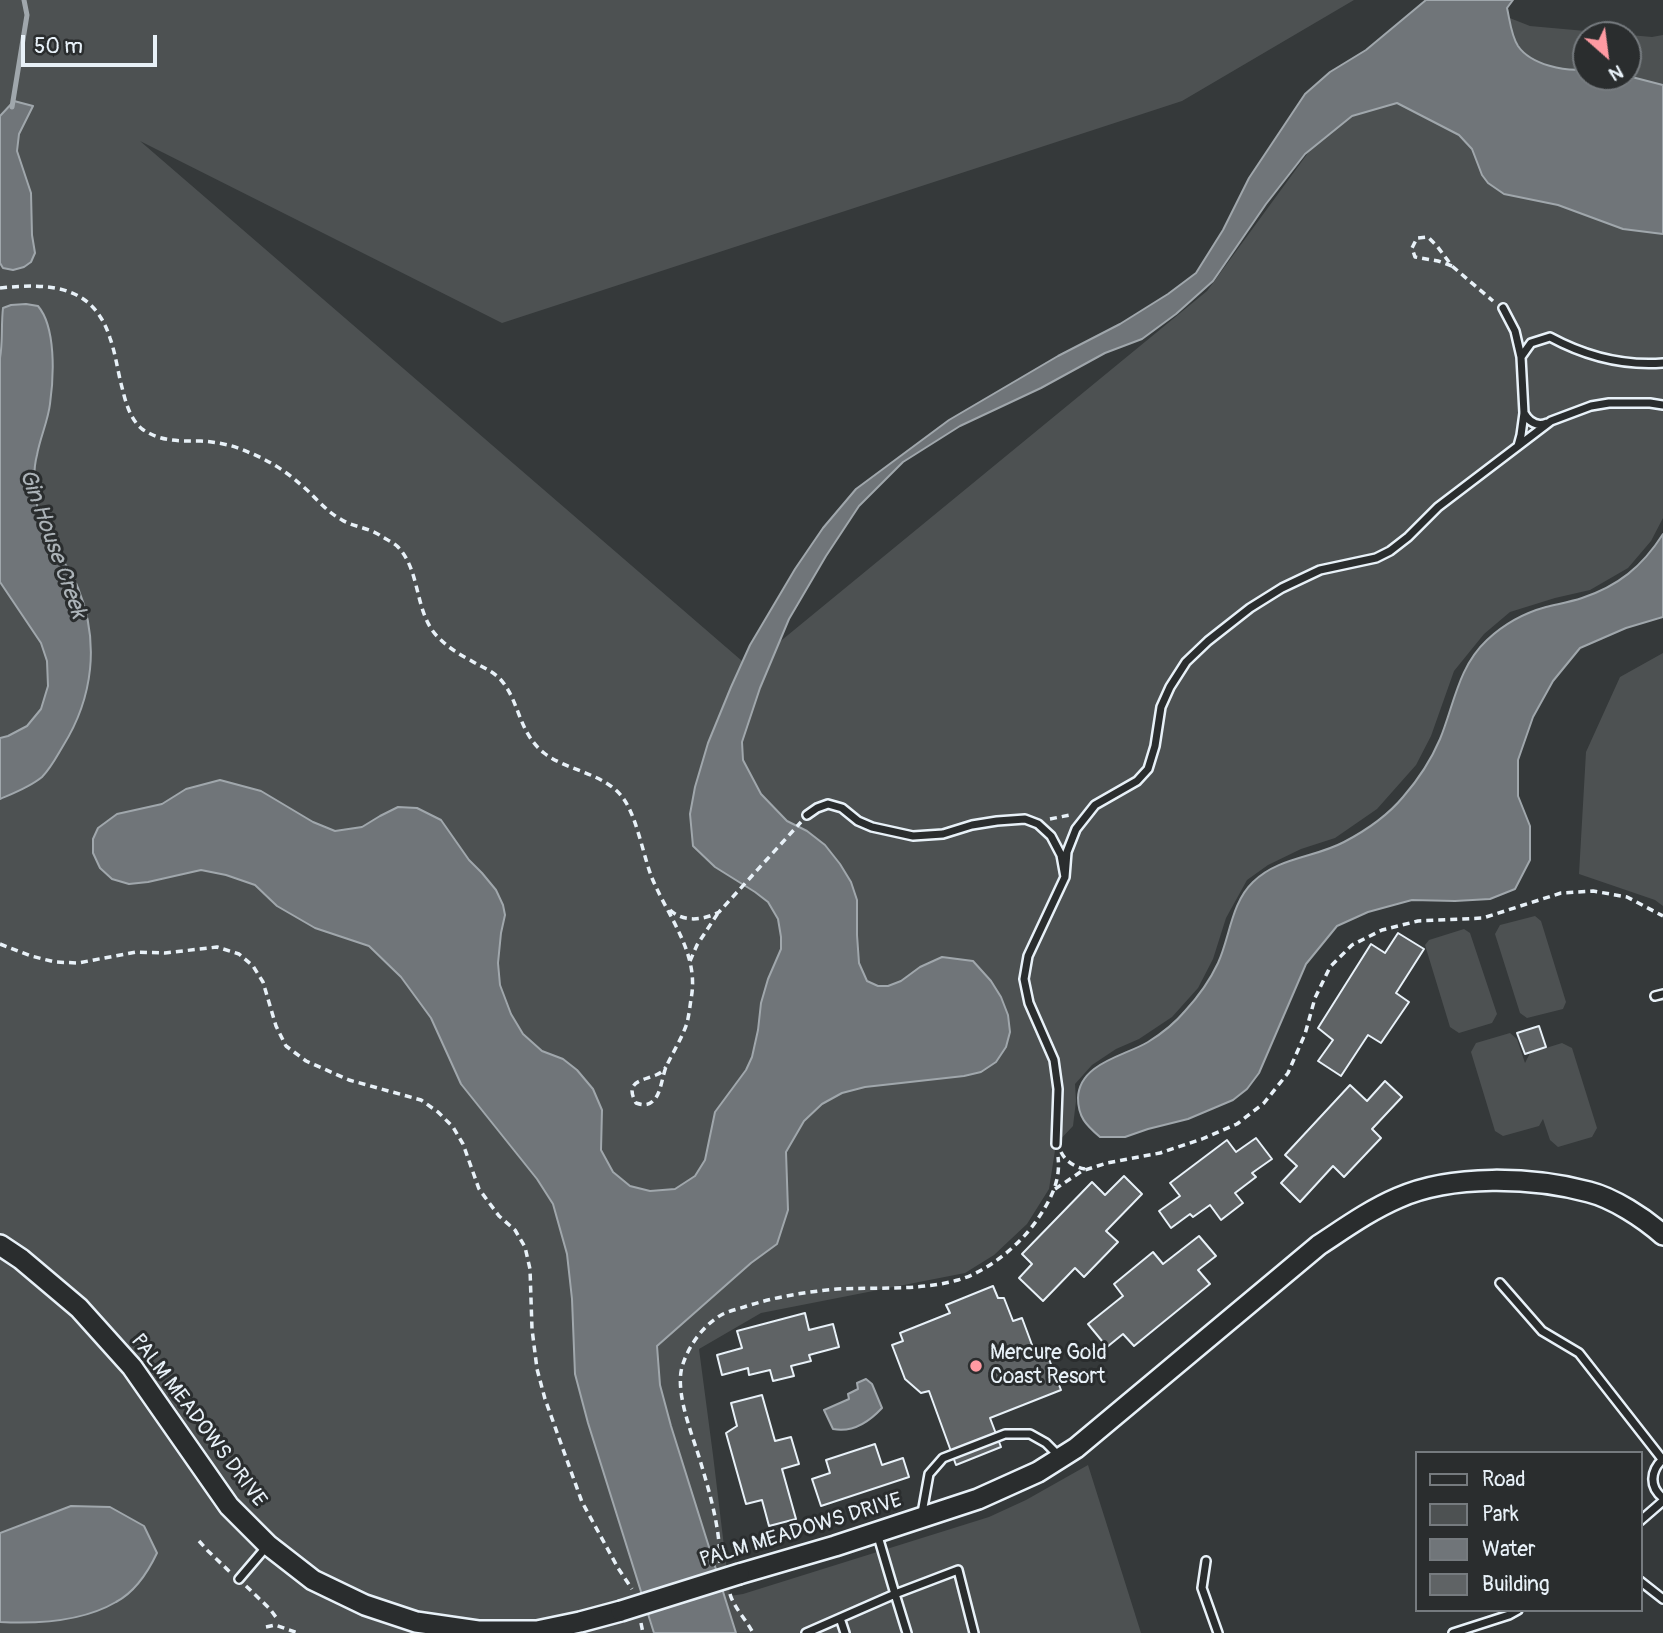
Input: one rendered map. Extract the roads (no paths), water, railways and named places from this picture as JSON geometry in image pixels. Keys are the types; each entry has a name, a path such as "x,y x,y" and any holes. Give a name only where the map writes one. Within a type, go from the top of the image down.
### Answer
{"street":[{"name":"PALM MEADOWS DRIVE","path":"0,1245 21,1259 79,1308 132,1367 229,1506 268,1545 313,1580 365,1605 416,1622 478,1631 537,1631 630,1613 734,1582 978,1499 1038,1472 1076,1448 1319,1245 1362,1217 1400,1197 1453,1182 1500,1180 1559,1186 1591,1192 1622,1206 1663,1235"}],"lane":[{"path":"1503,308 1515,331 1521,357 1524,413 1518,447"},
{"path":"1521,357 1531,343 1550,337 1597,357 1631,364 1663,363"},
{"path":"1524,413 1527,420 1542,425 1591,406 1609,403 1663,405"},
{"path":"1056,1144 1058,1089 1054,1060 1030,1003 1024,979 1028,956 1065,877 1067,852 1076,828 1095,805 1137,780 1148,769 1155,746 1161,707 1186,662 1250,608 1282,588 1320,570 1376,558 1390,551 1438,508 1551,421"},
{"path":"807,815 828,804 842,808 858,821 872,827 914,836 943,834 997,821 1026,819 1038,824 1051,836 1061,855 1065,877"},
{"path":"1500,1283 1542,1331 1579,1353 1662,1459 1656,1465 1653,1482 1663,1500 1642,1519"},
{"path":"922,1517 929,1474 943,1458 1005,1434 1030,1434 1046,1443 1060,1458"},
{"path":"877,1532 907,1633"},
{"path":"239,1579 268,1545"},
{"path":"1206,1561 1202,1588 1218,1633"},
{"path":"806,1633 958,1570 974,1633"},
{"path":"1642,1583 1663,1599"},
{"path":"1453,1633 1514,1612"},
{"path":"840,1618 845,1633"}],"water":[{"path":"1426,0 1513,0 1507,8 1512,33 1518,46 1531,58 1549,66 1572,69 1572,91 1642,91 1642,80 1663,85 1663,234 1623,229 1558,205 1504,194 1488,183 1472,149 1459,135 1397,103 1352,116 1305,154 1266,204 1213,281 1176,314 1142,339 1105,353 1041,388 960,426 903,462 859,506 789,619 760,688 742,742 743,760 761,794 787,821 807,831 825,845 851,882 857,900 859,963 867,981 878,986 888,986 942,957 973,961 1001,997 1008,1015 1010,1032 1006,1047 996,1062 981,1072 865,1087 842,1093 822,1104 804,1121 786,1152 788,1210 777,1244 751,1263 657,1346 660,1385 671,1426 736,1633 654,1633 575,1374 567,1254 553,1204 537,1179 461,1084 431,1018 401,977 369,946 315,928 277,906 255,885 201,870 129,884 112,879 100,868 93,853 93,839 98,828 117,814 162,804 186,789 220,780 261,791 313,822 335,831 362,827 398,807 417,808 441,820 469,860 496,890 503,905 505,915 498,963 500,985 511,1014 523,1034 542,1051 563,1059 577,1070 593,1089 602,1110 601,1150 613,1172 630,1186 650,1191 675,1189 695,1176 705,1160 715,1112 746,1070 752,1057 761,1003 781,949 778,919 768,902 715,867 693,846 690,814 708,743 731,687 750,645 795,569 823,528 856,489 949,420 1058,356 1120,324 1196,273 1223,230 1249,178 1305,94 1330,72 1366,50"},
{"path":"14,101 33,106 19,134 17,151 31,193 35,253 31,262 13,270 3,268 0,263 0,116"},
{"path":"26,304 38,306 44,315 52,352 50,404 35,464 36,501 46,533 74,579 85,608 91,649 90,669 81,709 51,766 32,784 0,799 0,738 27,726 41,709 48,686 47,661 41,643 0,582 0,358 3,308"},
{"path":"1663,534 1663,617 1626,628 1580,648 1553,681 1533,717 1518,760 1518,796 1530,826 1530,860 1515,889 1490,899 1412,900 1368,912 1337,926 1306,964 1259,1073 1247,1089 1233,1100 1188,1119 1125,1137 1100,1137 1091,1129 1081,1116 1078,1105 1080,1086 1086,1076 1105,1062 1153,1039 1190,1006 1215,969 1235,910 1253,882 1274,867 1344,842 1383,816 1408,791 1428,762 1440,739 1463,674 1487,640 1522,616 1607,588 1638,566"},
{"path":"866,1379 872,1384 882,1408 860,1425 833,1429 824,1410 849,1399 848,1394 858,1389 857,1383"},
{"path":"71,1506 110,1507 144,1526 157,1553 149,1567 135,1587 123,1598 103,1609 74,1618 44,1622 0,1622 0,1533"}],"waterway":[{"name":"Gin House Creek","path":"12,107 27,15 24,0"}],"place":[{"name":"Mercure Gold Coast Resort","path":"976,1366"}]}
